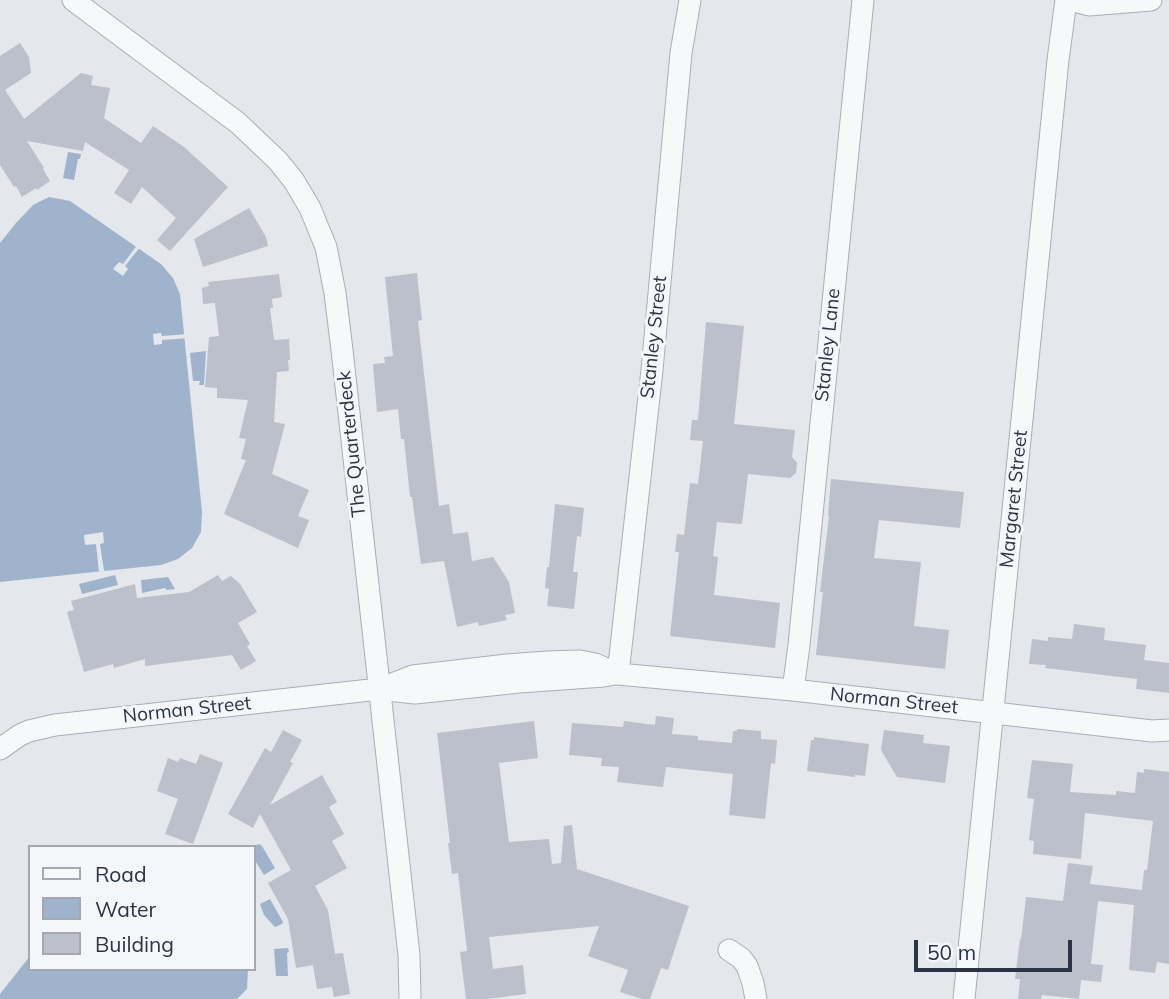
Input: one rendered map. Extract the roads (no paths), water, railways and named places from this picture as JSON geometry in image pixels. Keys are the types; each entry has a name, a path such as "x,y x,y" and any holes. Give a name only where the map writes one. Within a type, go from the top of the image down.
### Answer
{"street":[{"name":"The Quarterdeck","path":"73,0 237,123 278,160 310,208 326,247 335,293 409,955 410,999"},
{"name":"Stanley Street","path":"618,674 653,356 681,53 690,0"},
{"name":"Stanley Lane","path":"793,690 863,0"},
{"path":"1069,0 1089,5 1151,0"},
{"name":"Margaret Street","path":"964,999 1058,60 1069,0"},
{"name":"Norman Street","path":"0,749 29,731 55,725 379,689 415,693 618,674 793,690 1152,731 1169,730"},
{"path":"729,950 747,966 756,999"}],"water":[{"path":"68,152 81,154 74,180 63,178"},
{"path":"49,197 70,201 161,264 173,278 180,294 202,512 201,532 192,548 178,559 161,565 0,582 0,243 33,205"},
{"path":"206,351 204,385 199,385 200,381 193,381 190,353"},
{"path":"115,575 118,585 82,594 79,584"},
{"path":"168,577 175,589 165,588 142,593 141,580"},
{"path":"256,845 262,846 275,868 264,875 256,862"},
{"path":"270,899 283,922 275,927 264,915 260,904"},
{"path":"288,948 288,976 276,976 274,949"},
{"path":"28,959 28,971 248,971 247,989 237,999 0,999 0,994"}]}
